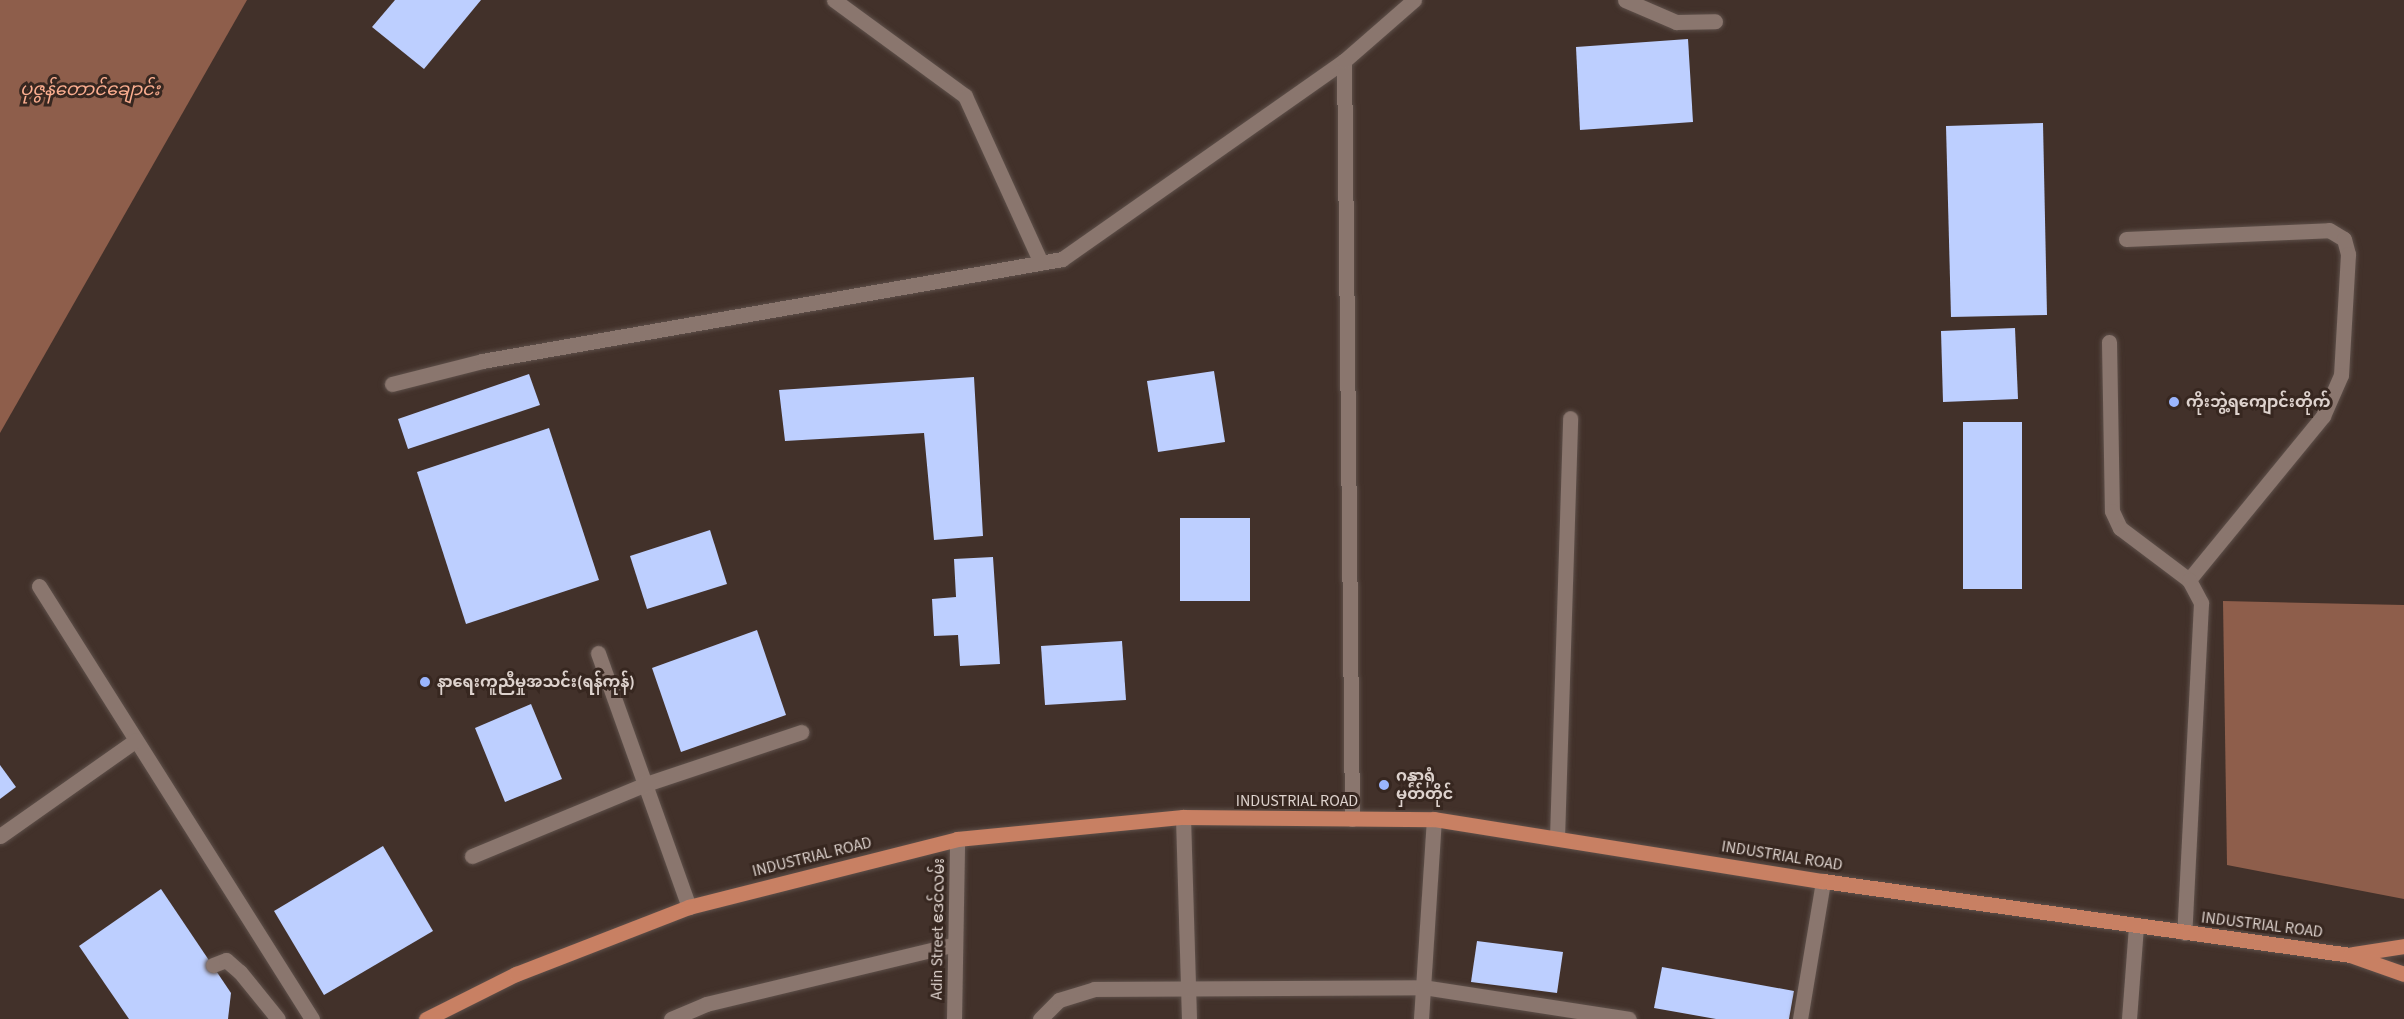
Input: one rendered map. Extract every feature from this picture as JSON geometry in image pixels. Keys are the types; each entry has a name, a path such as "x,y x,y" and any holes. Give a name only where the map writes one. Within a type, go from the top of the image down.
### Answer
{"main road":[{"name":"INDUSTRIAL ROAD","path":"426,1019 516,974 689,908 957,839 1183,818 1434,819 1823,881 2350,955 2404,974"},
{"path":"2350,955 2404,946"}],"street":[{"path":"834,0 964,96 1041,263"},
{"path":"392,384 482,361 1062,259 1344,61 1414,0"},
{"path":"1625,0 1676,22 1715,21"},
{"path":"1344,61 1352,819"},
{"path":"2126,239 2329,230 2344,239 2348,254 2341,375 2323,416 2189,580"},
{"path":"2109,342 2112,511 2120,528 2189,580 2201,603 2184,933"},
{"path":"1557,838 1570,418"},
{"path":"39,586 312,1019"},
{"path":"598,653 643,785 689,908"},
{"path":"472,856 643,785 801,732"},
{"path":"0,836 136,740"},
{"path":"1183,818 1189,1019"},
{"path":"1421,1019 1434,819"},
{"name":"Adin Street ဧဒင်လမ်း","path":"954,1019 957,839"},
{"path":"1800,1019 1823,881"},
{"path":"2129,1019 2136,926"},
{"path":"671,1019 706,1004 955,944"},
{"path":"213,965 226,960 278,1019"},
{"path":"1040,1019 1059,1000 1094,989 1188,987 1424,987 1629,1019"}],"water":[{"name":"ပုဇွန်တောင်ချောင်း","path":"0,0 247,0 0,433"},
{"path":"2223,601 2404,605 2404,899 2227,865"}],"building":[{"path":"395,0 481,0 424,69 372,27"},
{"path":"1688,39 1693,122 1580,130 1576,47"},
{"path":"2043,123 2047,315 1951,317 1946,126"},
{"path":"2015,328 2018,399 1943,402 1941,331"},
{"path":"1214,371 1225,442 1158,452 1147,381"},
{"path":"529,374 540,405 408,449 398,419"},
{"path":"974,377 983,536 934,540 924,433 785,441 779,390"},
{"path":"1963,422 2022,422 2022,589 1963,589"},
{"path":"549,428 599,580 466,624 417,472"},
{"path":"1180,518 1250,518 1250,601 1180,601"},
{"path":"710,530 727,584 647,609 630,556"},
{"path":"993,557 1000,664 960,666 958,635 934,636 932,599 956,597 954,559"},
{"path":"757,630 786,715 681,752 652,668"},
{"path":"1122,641 1126,700 1045,705 1041,646"},
{"path":"531,704 562,779 505,802 475,728"},
{"path":"0,765 16,787 0,799"},
{"path":"383,846 433,931 324,995 274,911"},
{"path":"161,889 231,993 228,1019 129,1019 79,946"},
{"path":"1477,941 1563,952 1557,993 1471,982"},
{"path":"1662,967 1794,991 1789,1019 1716,1019 1654,1008"}],"place":[{"name":"ကိုးဘွဲ့ရကျောင်းတိုက်","path":"2174,402"},
{"name":"နာရေးကူညီမှုအသင်း(ရန်ကုန်)","path":"425,682"},
{"name":"ဂန္ဓာရုံ မှတ်တိုင်","path":"1384,785"}]}
